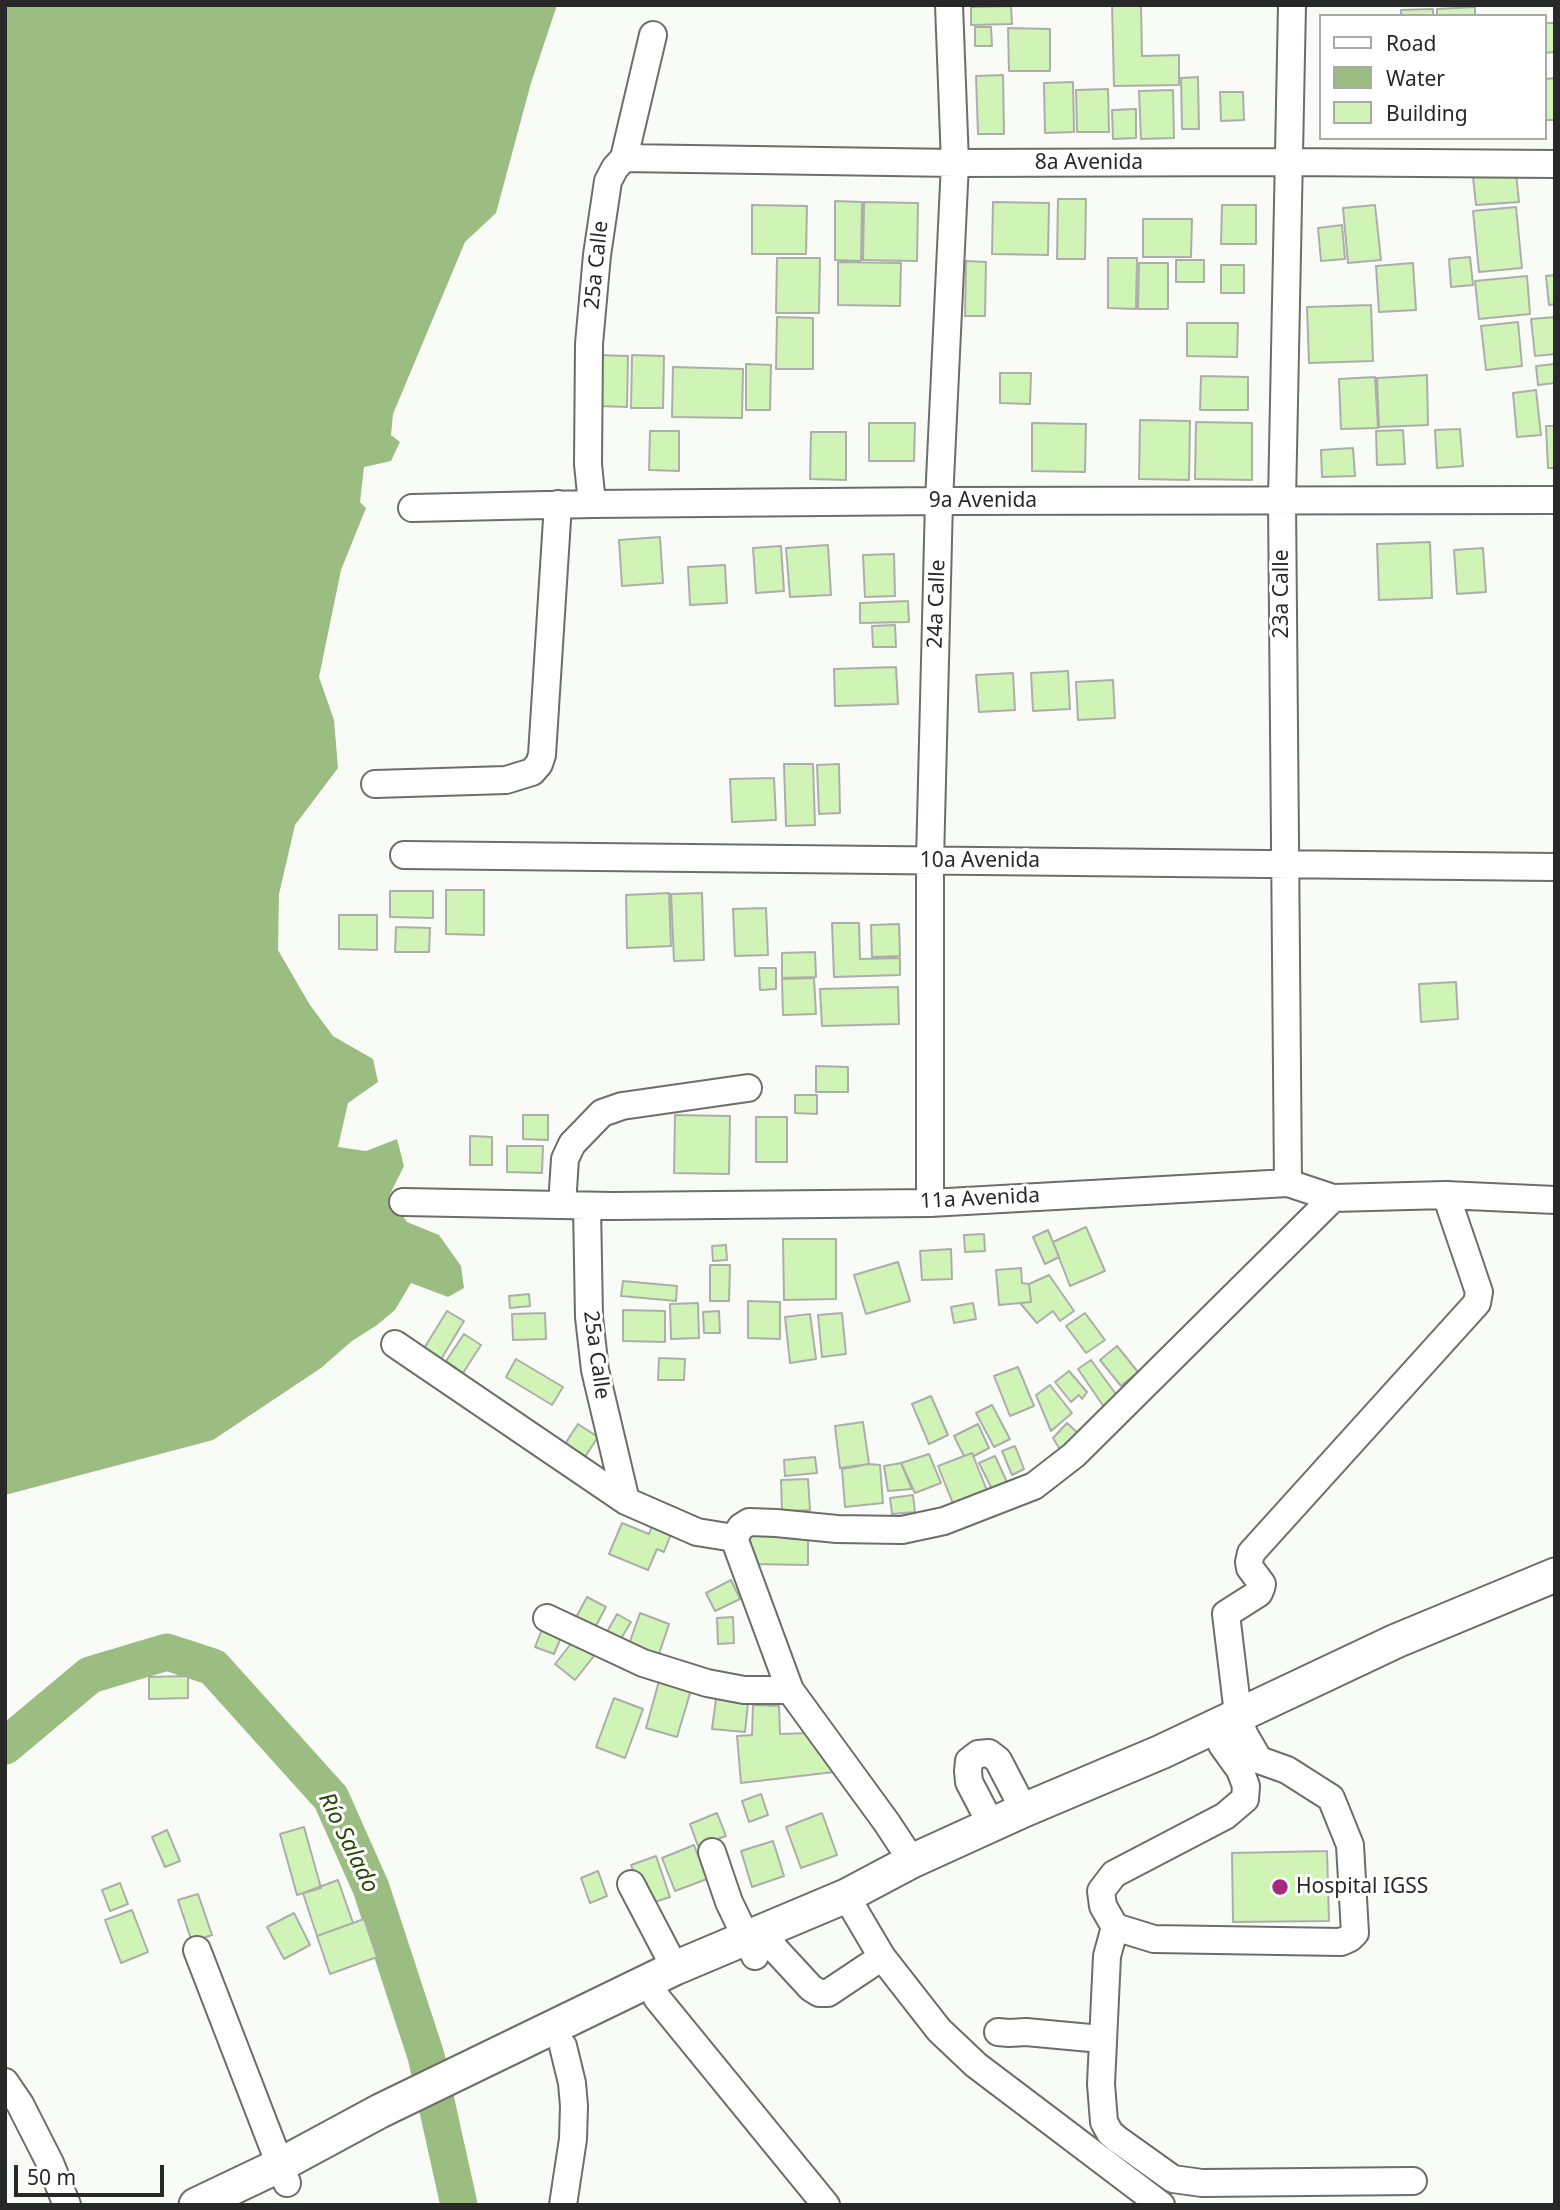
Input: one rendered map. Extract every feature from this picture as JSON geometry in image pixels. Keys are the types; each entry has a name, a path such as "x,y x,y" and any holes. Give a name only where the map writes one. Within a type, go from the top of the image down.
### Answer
{"main road":[{"path":"440,2094 563,2046 761,1943 950,1866 1230,1730 1396,1641 1555,1575"},
{"path":"851,1905 912,1861 1024,1810 1161,1752 1230,1730 1555,1596"},
{"path":"217,2203 284,2174 440,2094 675,1968 761,1943"}],"street":[{"name":"24a Calle","path":"930,1203 930,861 939,501 955,163 949,5"},
{"name":"23a Calle","path":"1288,1183 1282,500 1292,5"},
{"name":"25a Calle","path":"592,504 588,464 589,344 597,255 608,181 624,158 653,35"},
{"name":"8a Avenida","path":"624,158 955,163 1555,164"},
{"name":"9a Avenida","path":"412,508 939,501 1555,500"},
{"path":"375,784 506,780 532,772 539,764 558,504"},
{"name":"10a Avenida","path":"404,855 1555,867"},
{"name":"25a Calle","path":"626,1501 595,1370 575,1205 565,1159 572,1144 602,1113 622,1106 748,1088"},
{"name":"11a Avenida","path":"403,1202 575,1205 930,1203 1288,1183 1333,1198 1446,1195 1555,1200"},
{"path":"1230,1730 1259,1760 1287,1770 1331,1798 1350,1845 1356,1933 1350,1938 1341,1942 1154,1939 1115,1927 1103,1906 1101,1891 1114,1874 1224,1816 1245,1799 1246,1786 1230,1730 1226,1614 1259,1593 1262,1584 1250,1568 1251,1553 1477,1303 1479,1298 1446,1195"},
{"path":"734,1538 741,1527 749,1522 776,1522 837,1529 902,1530 944,1521 1034,1486 1074,1455 1333,1198"},
{"path":"396,1344 626,1501 697,1532 734,1538"},
{"path":"734,1538 790,1690 912,1861"},
{"path":"547,1618 643,1663 707,1683 744,1690 790,1690"},
{"path":"992,1826 969,1782 969,1761 978,1754 989,1753 998,1760 1024,1810"},
{"path":"712,1853 729,1902 761,1943 819,1993 828,1993 882,1957"},
{"path":"631,1884 675,1968"},
{"path":"851,1905 882,1957 939,2030 976,2066 1161,2205"},
{"path":"1115,1927 1107,1956 1101,2039 1101,2084 1104,2122 1117,2139 1173,2179 1202,2183 1413,2181"},
{"path":"197,1950 284,2174"},
{"path":"657,1998 826,2205"},
{"path":"998,2032 1101,2039"},
{"path":"563,2046 574,2106 573,2139 563,2205"},
{"path":"5,2082 20,2104 50,2163 67,2205"}],"water":[{"path":"5,5 557,5 531,83 496,213 465,242 393,414 391,435 400,442 391,461 364,467 360,502 366,508 341,570 319,677 334,720 338,768 295,825 279,894 278,950 310,1005 333,1036 373,1059 378,1082 348,1103 338,1147 366,1151 397,1139 404,1166 389,1196 407,1222 439,1235 461,1266 464,1288 448,1297 411,1283 395,1310 377,1325 352,1341 321,1368 213,1440 5,1495"}],"building":[{"path":"1112,5 1141,5 1142,56 1179,55 1179,85 1114,86"},
{"path":"1011,6 1012,24 971,25 971,7"},
{"path":"1475,7 1475,14 1437,14 1437,9"},
{"path":"1433,9 1433,14 1401,14 1401,10"},
{"path":"1546,23 1555,23 1555,52 1546,53"},
{"path":"975,27 991,27 992,46 975,46"},
{"path":"1008,28 1050,29 1050,71 1009,71"},
{"path":"1003,75 1004,134 978,134 976,76"},
{"path":"1198,77 1199,129 1182,129 1181,78"},
{"path":"1555,78 1555,120 1546,120 1546,79"},
{"path":"1073,82 1074,132 1045,133 1044,83"},
{"path":"1108,89 1109,132 1077,132 1076,90"},
{"path":"1173,90 1174,138 1141,139 1139,91"},
{"path":"1220,92 1243,92 1244,120 1221,121"},
{"path":"1136,109 1136,138 1113,139 1112,110"},
{"path":"1516,173 1519,202 1476,205 1473,177"},
{"path":"1058,199 1086,199 1085,259 1057,259"},
{"path":"835,201 862,202 861,261 835,260"},
{"path":"864,202 918,203 917,261 863,260"},
{"path":"993,202 1049,203 1048,255 992,254"},
{"path":"752,205 807,206 806,254 752,254"},
{"path":"1222,205 1256,205 1256,244 1221,244"},
{"path":"1375,205 1381,260 1348,263 1343,208"},
{"path":"1516,207 1522,268 1479,272 1473,211"},
{"path":"1143,219 1192,219 1191,257 1143,257"},
{"path":"1342,225 1345,259 1321,261 1318,228"},
{"path":"1470,257 1473,285 1451,287 1449,259"},
{"path":"777,258 820,258 819,313 776,313"},
{"path":"1108,258 1137,258 1136,309 1108,308"},
{"path":"1176,260 1204,260 1204,282 1176,282"},
{"path":"966,261 986,262 985,316 965,316"},
{"path":"838,262 901,263 900,306 838,305"},
{"path":"1139,263 1168,263 1168,309 1138,309"},
{"path":"1413,263 1416,310 1379,312 1376,266"},
{"path":"1221,265 1244,265 1244,293 1221,293"},
{"path":"1555,275 1555,304 1549,305 1546,276"},
{"path":"1527,276 1530,314 1479,319 1475,281"},
{"path":"1371,305 1373,361 1309,363 1307,307"},
{"path":"777,317 813,318 813,369 776,369"},
{"path":"1555,317 1555,354 1535,356 1531,319"},
{"path":"1518,322 1522,366 1486,370 1481,326"},
{"path":"1187,323 1238,323 1237,357 1187,356"},
{"path":"599,355 628,356 627,407 599,406"},
{"path":"632,355 664,356 663,408 631,408"},
{"path":"746,364 771,365 770,410 746,410"},
{"path":"1555,364 1555,383 1538,385 1536,366"},
{"path":"673,367 743,369 742,418 672,417"},
{"path":"1000,373 1031,373 1030,404 1000,403"},
{"path":"1427,375 1428,425 1379,427 1377,378"},
{"path":"1201,376 1248,377 1248,410 1200,410"},
{"path":"1375,377 1378,428 1341,429 1339,379"},
{"path":"1536,390 1541,435 1517,437 1513,393"},
{"path":"1140,420 1190,421 1189,480 1139,479"},
{"path":"1196,422 1252,423 1252,480 1195,479"},
{"path":"869,423 915,423 914,461 869,461"},
{"path":"1032,423 1086,424 1085,472 1032,471"},
{"path":"1546,426 1555,426 1555,468 1548,468"},
{"path":"1460,429 1463,466 1437,468 1435,430"},
{"path":"1403,430 1405,464 1377,465 1376,431"},
{"path":"650,431 679,431 679,471 649,470"},
{"path":"811,432 846,432 846,480 810,479"},
{"path":"1353,448 1355,476 1322,477 1321,450"},
{"path":"660,537 663,583 622,586 619,540"},
{"path":"1430,542 1432,598 1379,600 1377,544"},
{"path":"828,545 831,595 790,597 786,548"},
{"path":"781,546 784,591 756,593 753,548"},
{"path":"1483,548 1486,592 1457,594 1454,550"},
{"path":"894,554 895,596 865,597 863,555"},
{"path":"725,565 727,603 690,605 688,567"},
{"path":"908,601 909,622 860,623 860,603"},
{"path":"895,625 896,647 873,647 872,626"},
{"path":"896,667 898,704 835,706 834,669"},
{"path":"1068,671 1070,709 1033,711 1031,673"},
{"path":"1013,673 1015,710 979,712 976,675"},
{"path":"1113,680 1115,718 1078,720 1076,682"},
{"path":"784,764 813,764 815,825 786,826"},
{"path":"839,764 840,813 819,814 817,765"},
{"path":"774,778 776,820 732,822 730,779"},
{"path":"446,890 484,890 484,935 446,934"},
{"path":"390,891 433,891 433,918 390,917"},
{"path":"669,893 671,946 627,948 626,895"},
{"path":"702,893 704,960 674,961 671,894"},
{"path":"766,908 768,955 735,956 733,909"},
{"path":"339,915 377,915 377,950 339,949"},
{"path":"832,923 859,923 860,959 900,958 900,975 834,977"},
{"path":"899,924 900,956 872,957 871,925"},
{"path":"396,927 430,928 429,952 395,952"},
{"path":"815,952 816,977 782,978 782,953"},
{"path":"759,968 776,968 776,989 760,990"},
{"path":"814,978 816,1014 783,1015 782,979"},
{"path":"1456,982 1458,1019 1421,1022 1419,984"},
{"path":"898,987 899,1024 822,1026 820,989"},
{"path":"816,1066 848,1067 848,1092 816,1092"},
{"path":"795,1095 817,1095 817,1114 795,1113"},
{"path":"523,1115 548,1115 548,1140 523,1139"},
{"path":"675,1115 730,1116 729,1174 674,1173"},
{"path":"756,1117 787,1117 787,1162 756,1162"},
{"path":"470,1136 492,1137 492,1165 470,1165"},
{"path":"507,1146 543,1146 542,1173 507,1172"},
{"path":"1086,1227 1105,1271 1070,1286 1053,1242"},
{"path":"1048,1230 1059,1257 1045,1264 1033,1237"},
{"path":"984,1234 985,1251 965,1252 964,1235"},
{"path":"783,1239 836,1239 836,1299 784,1300"},
{"path":"726,1245 727,1260 713,1261 712,1246"},
{"path":"951,1249 952,1279 922,1280 920,1251"},
{"path":"898,1262 910,1301 866,1314 854,1275"},
{"path":"710,1265 730,1265 729,1301 710,1301"},
{"path":"1021,1268 1022,1283 1029,1284 1031,1302 999,1305 996,1270"},
{"path":"1049,1275 1074,1311 1060,1321 1053,1311 1037,1323 1020,1303 1031,1302 1029,1284"},
{"path":"623,1281 677,1286 676,1301 621,1296"},
{"path":"529,1294 530,1306 510,1308 509,1296"},
{"path":"748,1301 780,1302 780,1339 748,1338"},
{"path":"698,1303 699,1338 671,1339 670,1304"},
{"path":"973,1303 976,1319 954,1323 951,1307"},
{"path":"623,1310 665,1311 665,1342 623,1341"},
{"path":"447,1311 464,1321 440,1361 423,1350"},
{"path":"719,1311 720,1333 704,1333 703,1312"},
{"path":"545,1313 546,1339 513,1340 512,1314"},
{"path":"842,1313 846,1354 822,1357 818,1315"},
{"path":"1085,1313 1105,1340 1086,1353 1066,1326"},
{"path":"810,1314 816,1359 790,1363 785,1317"},
{"path":"464,1334 481,1345 463,1373 446,1361"},
{"path":"1117,1346 1138,1372 1121,1386 1100,1360"},
{"path":"659,1358 685,1359 684,1380 658,1380"},
{"path":"516,1359 563,1387 552,1405 506,1377"},
{"path":"1091,1360 1118,1397 1104,1407 1078,1369"},
{"path":"1018,1367 1034,1406 1010,1416 994,1376"},
{"path":"1069,1371 1087,1392 1082,1399 1079,1395 1071,1402 1055,1382"},
{"path":"1050,1385 1072,1413 1051,1431 1036,1395"},
{"path":"931,1396 948,1435 929,1444 912,1404"},
{"path":"992,1405 1010,1439 994,1447 976,1413"},
{"path":"863,1422 869,1464 840,1468 835,1426"},
{"path":"1067,1423 1081,1436 1062,1453 1053,1438"},
{"path":"578,1424 598,1437 581,1463 561,1450"},
{"path":"978,1424 989,1448 974,1456 972,1453 964,1456 954,1436"},
{"path":"1015,1446 1024,1469 1012,1475 1002,1451"},
{"path":"972,1453 988,1493 954,1506 938,1466"},
{"path":"929,1454 941,1483 915,1493 901,1463"},
{"path":"995,1456 1007,1482 992,1489 979,1463"},
{"path":"815,1457 817,1473 785,1476 784,1460"},
{"path":"901,1463 912,1489 888,1491 884,1466"},
{"path":"869,1464 880,1465 883,1503 845,1507 842,1469"},
{"path":"808,1479 810,1510 782,1511 781,1480"},
{"path":"913,1495 915,1512 892,1514 890,1498"},
{"path":"622,1523 649,1534 652,1526 671,1534 664,1552 657,1549 648,1570 609,1554"},
{"path":"747,1530 808,1531 808,1565 747,1564"},
{"path":"731,1580 740,1599 715,1611 706,1593"},
{"path":"587,1597 606,1607 592,1633 573,1623"},
{"path":"640,1613 669,1624 658,1657 628,1647"},
{"path":"617,1614 631,1622 616,1647 603,1639"},
{"path":"733,1617 734,1643 718,1644 717,1618"},
{"path":"543,1627 562,1635 554,1654 535,1647"},
{"path":"574,1640 594,1656 575,1680 555,1664"},
{"path":"188,1676 188,1698 149,1699 149,1677"},
{"path":"659,1681 691,1690 677,1737 646,1728"},
{"path":"614,1698 643,1709 625,1758 596,1747"},
{"path":"716,1699 748,1703 745,1732 712,1729"},
{"path":"753,1705 779,1706 780,1734 810,1733 834,1772 741,1783 737,1736 752,1735"},
{"path":"761,1794 768,1815 749,1822 742,1801"},
{"path":"717,1813 726,1836 698,1846 690,1824"},
{"path":"822,1813 837,1855 801,1868 786,1827"},
{"path":"304,1827 321,1888 297,1895 280,1834"},
{"path":"167,1830 180,1861 165,1867 152,1837"},
{"path":"773,1841 784,1876 752,1887 741,1851"},
{"path":"694,1845 707,1879 675,1891 662,1858"},
{"name":"Hospital IGSS","path":"1327,1851 1329,1921 1233,1922 1232,1853"},
{"path":"656,1856 670,1897 646,1905 631,1865"},
{"path":"598,1871 607,1896 590,1903 581,1878"},
{"path":"338,1880 353,1923 317,1936 303,1893"},
{"path":"120,1883 128,1904 110,1911 102,1890"},
{"path":"198,1894 212,1935 192,1942 178,1900"},
{"path":"132,1910 148,1952 121,1963 105,1920"},
{"path":"294,1913 310,1945 284,1959 267,1927"},
{"path":"364,1919 377,1957 330,1974 317,1936"}],"waterway":[{"name":"Río Salado","path":"5,1746 90,1675 167,1652 213,1667 331,1798 371,1888 426,2056 459,2205"}],"place":[{"name":"Hospital IGSS","path":"1280,1887"}]}
